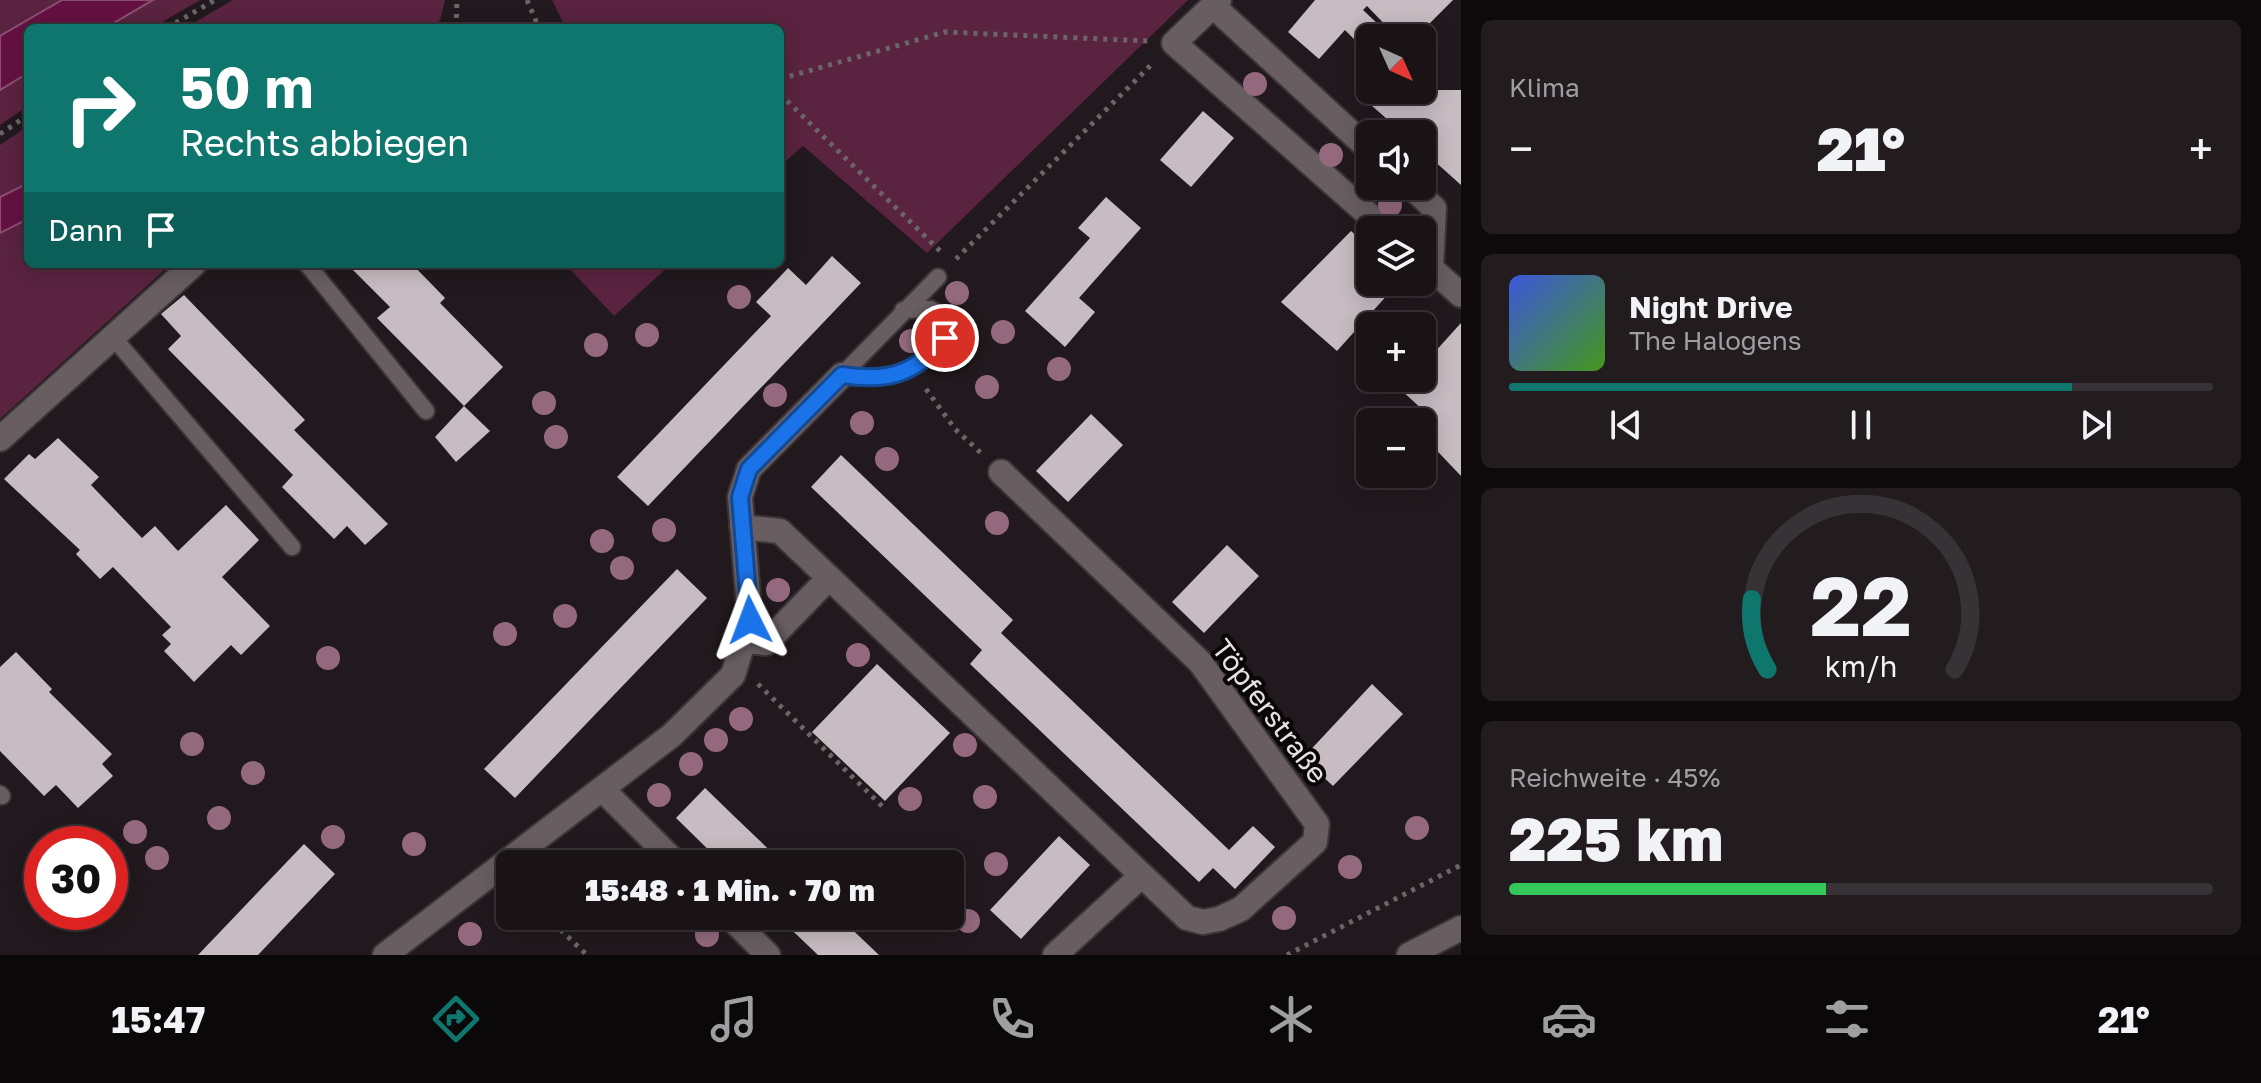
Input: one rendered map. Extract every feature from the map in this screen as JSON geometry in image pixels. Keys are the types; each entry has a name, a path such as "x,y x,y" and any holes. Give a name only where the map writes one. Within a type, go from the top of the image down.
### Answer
{"street":[{"path":"1356,137 1216,3 1174,43 1370,216"},
{"path":"0,439 189,268"},
{"path":"1436,273 1461,295"},
{"path":"385,955 672,735 733,675 750,620 740,497 749,469 842,375"},
{"name":"Töpferstraße","path":"742,527 780,531 1140,877 1187,918 1203,922 1241,909 1315,842 1317,824 1200,662 1001,472"},
{"path":"741,653 766,643 829,578"},
{"path":"602,789 663,850"},
{"path":"1055,955 1140,877"},
{"path":"1409,955 1461,928"},
{"path":"743,930 768,955"}],"lane":[{"path":"310,268 426,411"},
{"path":"842,375 938,277"},
{"path":"842,375 876,380 912,369 930,356 945,338 944,319 931,309 903,310"},
{"path":"112,336 292,547"}],"path":[{"path":"174,24 215,0"},
{"path":"456,24 457,0"},
{"path":"527,0 537,24"},
{"path":"784,78 945,32 1174,43"},
{"path":"938,277 1174,43"},
{"path":"784,98 952,263"},
{"path":"0,134 24,118"},
{"path":"912,369 955,429 1001,472"},
{"path":"741,653 882,806"},
{"path":"1287,955 1461,865"},
{"path":"561,930 587,955"}],"shaded area":[{"path":"0,0 62,0 0,36"},
{"path":"62,0 153,0 112,24 24,24 24,75 0,90 0,36"},
{"path":"153,0 200,0 159,24 112,24"},
{"path":"233,0 445,0 436,24 192,24"},
{"path":"552,0 1188,0 927,253 803,146 784,163 784,24 564,24"},
{"path":"24,75 24,109 0,125 0,90"},
{"path":"24,129 24,185 0,197 0,145"},
{"path":"24,185 24,221 0,233 0,197"},
{"path":"24,221 24,268 167,268 0,419 0,233"},
{"path":"569,268 667,268 614,316"}],"building":[{"path":"1315,0 1453,0 1429,24 1384,24 1367,6 1363,10 1378,24 1356,24 1356,41 1345,30 1319,59 1288,32"},
{"path":"1436,90 1461,90 1461,185 1436,163 1436,120 1388,120 1371,105 1436,104"},
{"path":"1203,111 1234,138 1191,187 1160,160"},
{"path":"1106,197 1141,228 1079,298 1095,312 1065,347 1025,311 1090,238 1078,228"},
{"path":"1351,231 1356,235 1356,296 1386,296 1372,312 1356,312 1356,330 1337,351 1281,302"},
{"path":"832,256 861,283 648,506 617,477 771,316 756,302 788,268 806,285"},
{"path":"351,268 416,268 445,298 440,303 503,367 464,406 377,318 390,307"},
{"path":"184,295 305,420 294,430 388,524 365,545 347,526 334,539 282,487 293,475 168,349 181,336 161,314"},
{"path":"1461,323 1461,476 1436,450 1436,408 1421,408 1403,392 1436,392 1436,351"},
{"path":"464,406 490,431 456,462 435,437"},
{"path":"1091,414 1123,445 1068,502 1036,471"},
{"path":"58,438 99,477 91,485 142,538 155,526 178,551 226,505 259,540 222,577 270,626 241,655 231,645 194,682 164,651 171,644 162,635 171,627 113,567 100,579 76,554 80,550 4,479 29,454 35,459"},
{"path":"841,455 1013,620 1001,633 1229,850 1253,826 1275,847 1235,889 1213,868 1199,882 970,664 982,650 811,487"},
{"path":"1227,545 1259,576 1204,633 1172,602"},
{"path":"677,569 707,598 515,798 484,769"},
{"path":"16,652 52,689 49,692 112,754 102,764 113,776 78,808 56,785 44,796 0,751 0,667"},
{"path":"877,664 950,733 885,801 812,732"},
{"path":"1372,684 1403,714 1333,786 1303,758"},
{"path":"705,788 769,850 709,850 676,818"},
{"path":"1059,836 1090,865 1021,939 990,910"},
{"path":"304,844 335,874 258,955 198,955"},
{"path":"792,930 853,930 879,955 818,955"}],"route":[{"path":"750,620 740,497 749,469 842,375 876,380 912,369 930,356 945,338"}]}
